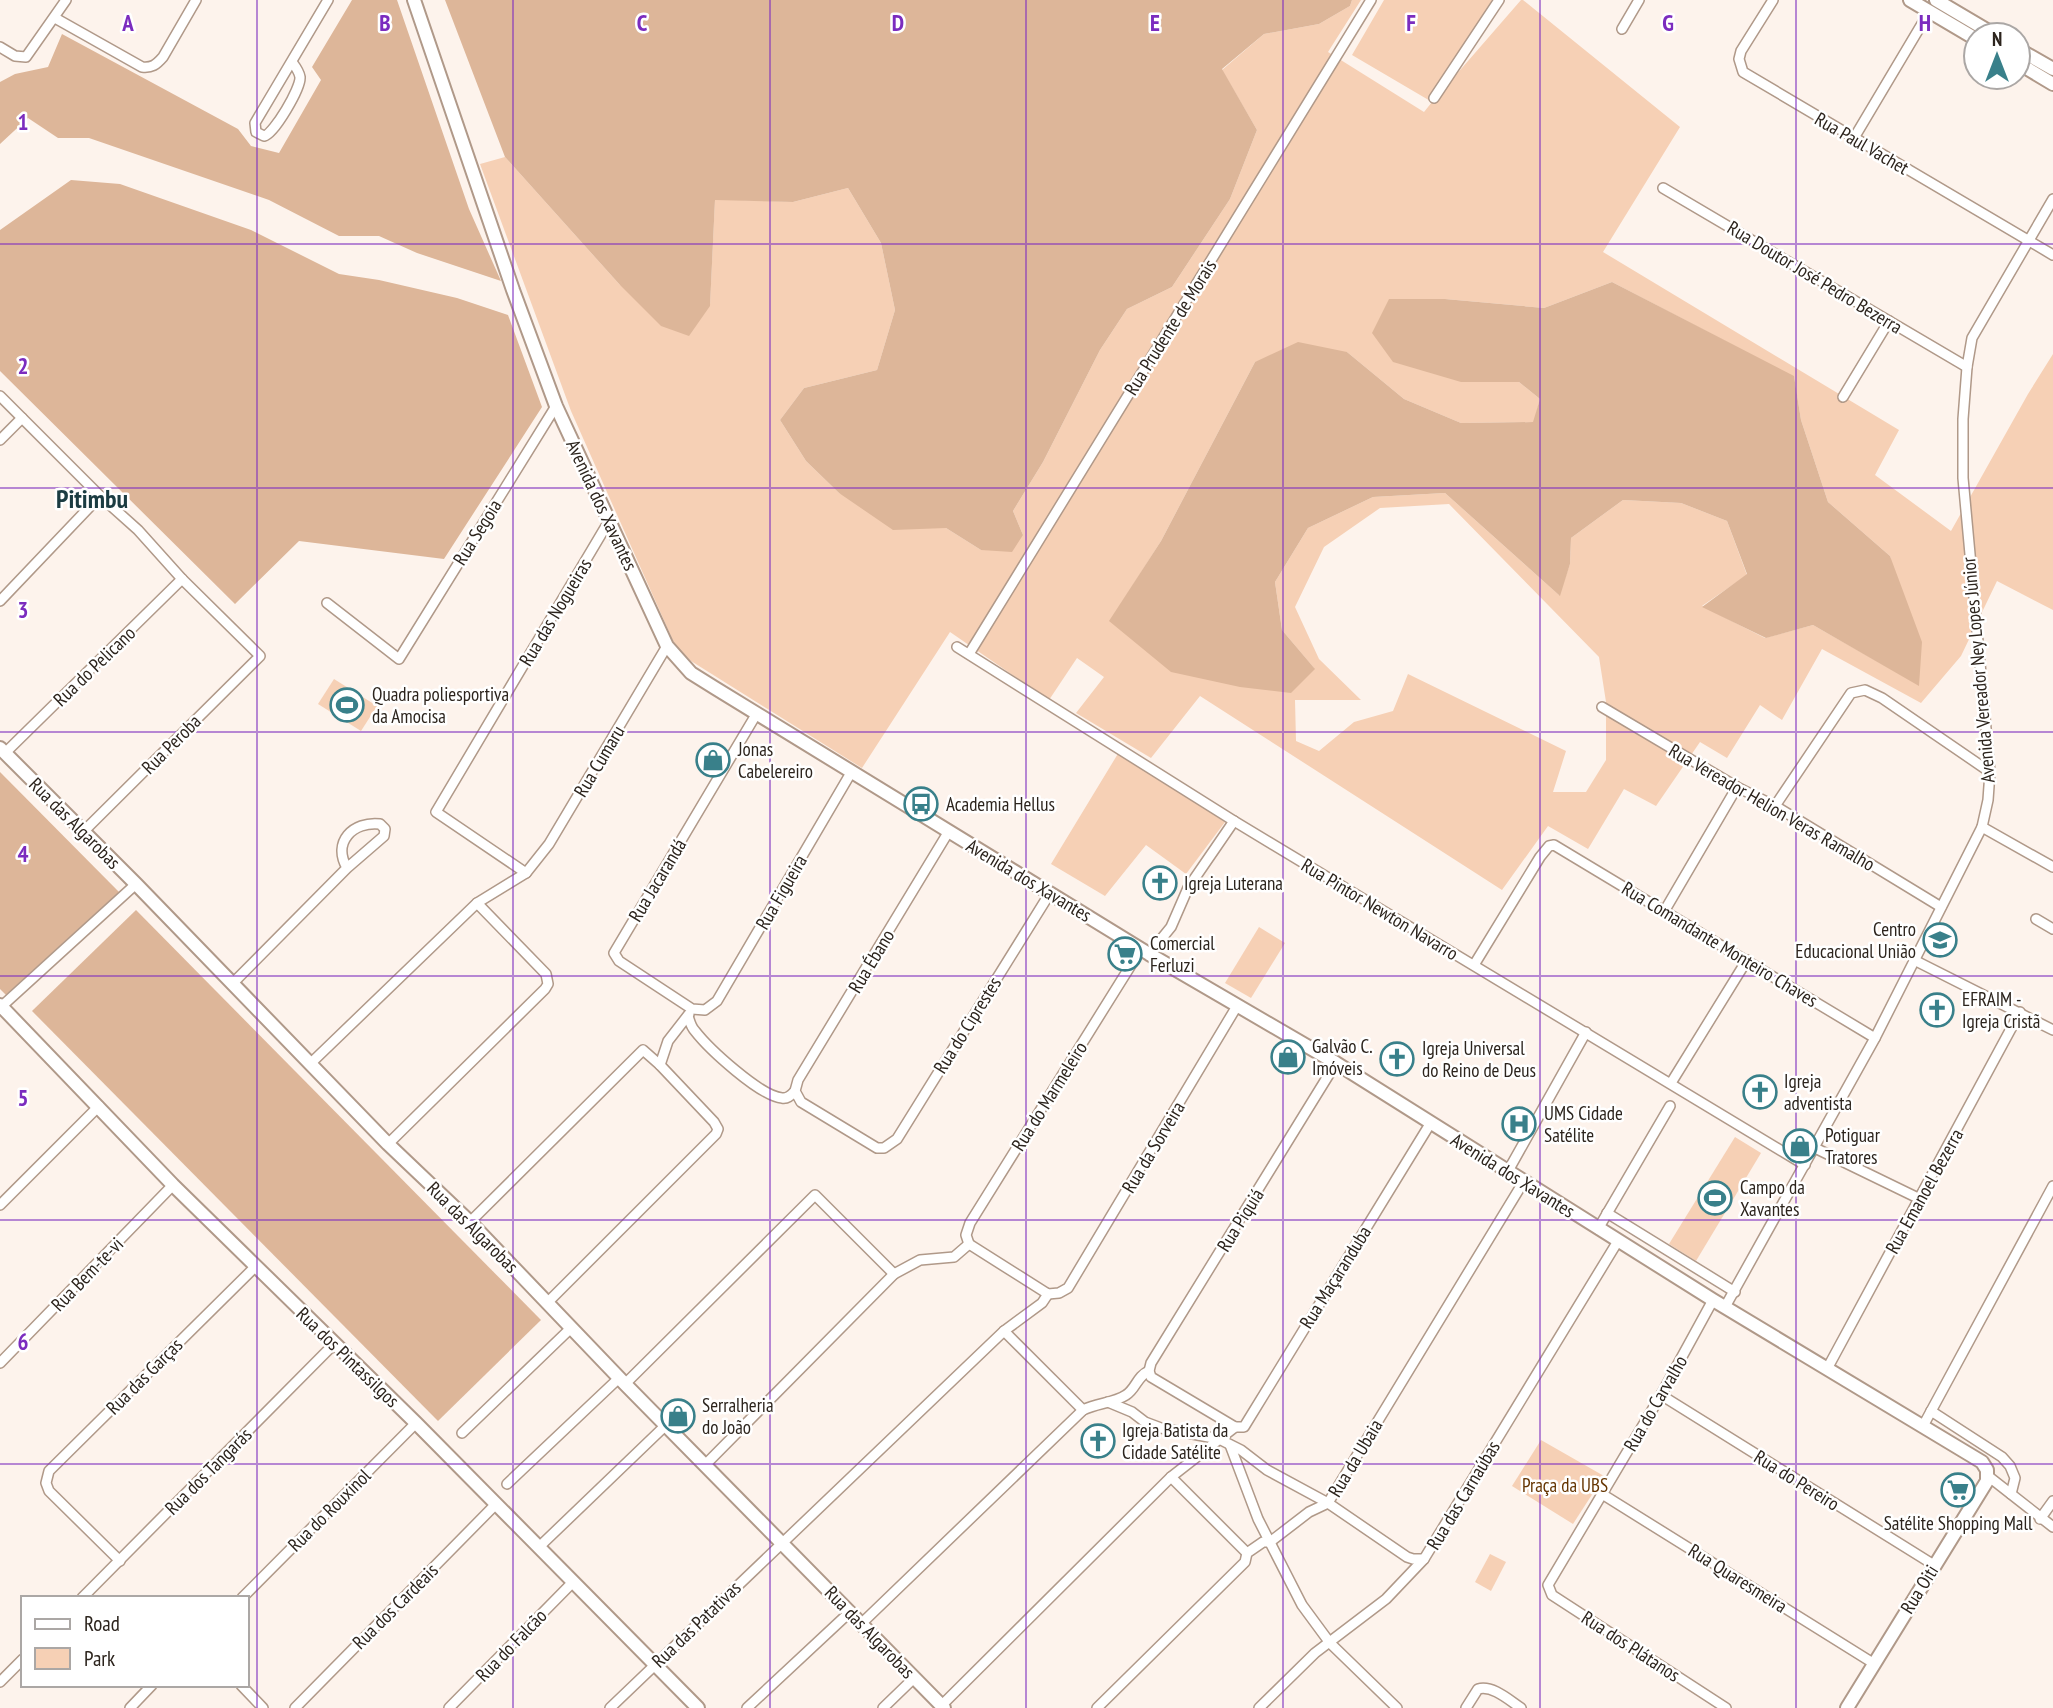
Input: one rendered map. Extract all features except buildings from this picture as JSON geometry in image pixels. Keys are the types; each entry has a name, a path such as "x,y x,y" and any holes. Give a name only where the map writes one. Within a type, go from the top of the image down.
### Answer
{"street":[{"path":"0,47 15,57 29,55 66,0"},
{"path":"55,18 142,68 156,65 163,57 196,0"},
{"path":"292,62 299,73 298,87 272,132 268,136 259,134 254,123 328,0"},
{"name":"Avenida dos Xavantes","path":"414,0 513,290 556,406 667,646 691,673 1145,951 1336,1063 1633,1251 1982,1462 1987,1473"},
{"name":"Rua Prudente de Morais","path":"969,654 1371,0"},
{"path":"1434,98 1499,0"},
{"path":"1622,29 1639,0"},
{"name":"Rua Paul Vachet","path":"1773,0 1741,51 1740,67 1750,77 2053,255"},
{"path":"1910,0 1933,6 1965,21"},
{"path":"1854,138 1933,6"},
{"path":"1933,6 1962,28"},
{"path":"2032,57 2053,69"},
{"path":"2032,71 2053,84"},
{"name":"Rua Doutor José Pedro Bezerra","path":"1664,188 1966,367"},
{"name":"Avenida Vereador Ney Lopes Júnior","path":"1725,1307 1875,1038 1982,827 1990,772 1963,478 1966,367 1972,338 2053,199"},
{"path":"1843,397 1889,321"},
{"path":"0,396 138,530 182,579"},
{"name":"Rua Segoia","path":"327,603 399,659 556,406"},
{"path":"0,440 22,418"},
{"path":"0,601 100,496"},
{"name":"Rua das Nogueiras","path":"526,873 436,812 609,521"},
{"name":"Rua Peroba","path":"83,832 260,656 182,579"},
{"name":"Rua do Pelicano","path":"2,750 182,579"},
{"name":"Rua Cumaru","path":"477,903 526,873 550,844 667,646"},
{"name":"Rua Pintor Newton Navarro","path":"957,647 1234,821 1805,1165"},
{"path":"1774,806 1800,771 1844,701 1857,690 1865,690 1882,698 1990,772"},
{"name":"Rua Vereador Helion Veras Ramalho","path":"1602,707 1774,806 1941,907"},
{"name":"Rua Jacarandá","path":"705,1010 690,1013 619,961 614,953 758,713"},
{"name":"Rua das Algarobas","path":"2,750 943,1707"},
{"name":"Rua Figueira","path":"705,1010 717,1001 852,771"},
{"path":"1665,910 1737,787"},
{"name":"Rua do Marmeleiro","path":"969,1244 966,1235 970,1223 1145,951 1171,927 1188,888 1234,821"},
{"path":"233,983 347,868 384,836 385,829 380,824 359,826 342,842 342,859 347,868"},
{"path":"1982,827 2053,867"},
{"name":"Rua Ébano","path":"795,1091 798,1080 949,831"},
{"name":"Rua Comandante Monteiro Chaves","path":"1474,965 1545,850 1554,845 1875,1038"},
{"path":"1,1006 136,884"},
{"name":"Rua do Ciprestes","path":"795,1091 801,1102 877,1148 897,1139 1050,893"},
{"path":"310,1064 477,903 546,974 548,984 388,1144"},
{"path":"2036,919 2053,929"},
{"path":"1671,1083 1747,960"},
{"path":"1914,960 2053,1030"},
{"name":"Rua dos Pintassilgos","path":"1,1006 173,1185 416,1423 698,1708"},
{"name":"Rua da Sorveira","path":"1048,1294 1069,1288 1237,1006"},
{"name":"Rua Emanoel Bezerra","path":"1827,1369 2020,1012"},
{"path":"660,1065 668,1041 690,1013"},
{"path":"690,1013 696,1032 750,1082 767,1094 783,1099 795,1091"},
{"path":"1508,1171 1586,1032"},
{"path":"470,1223 643,1050 660,1065 718,1129 713,1139 547,1303"},
{"name":"Rua Piquiá","path":"1083,1410 1129,1394 1141,1376 1150,1374 1151,1363 1336,1063"},
{"path":"0,1205 99,1106"},
{"path":"1598,1228 1670,1106"},
{"name":"Rua Maçaranduba","path":"1171,1477 1219,1439 1237,1427 1244,1427 1430,1124"},
{"path":"1815,1148 1920,1199"},
{"name":"Rua da Ubaia","path":"1097,1708 1245,1562 1247,1553 1263,1542 1270,1542 1309,1512 1328,1503 1524,1181"},
{"name":"Rua Bem-te-vi","path":"0,1363 173,1185"},
{"path":"1923,1426 2053,1186"},
{"path":"506,1484 622,1381 815,1195 894,1274"},
{"path":"1607,1213 1735,1292"},
{"path":"1633,1251 1643,1234"},
{"name":"Rua das Carnaúbas","path":"1259,1708 1315,1653 1386,1599 1424,1559 1618,1241"},
{"path":"706,1464 894,1274 920,1260 954,1257 969,1244 1048,1294 1042,1303 1004,1331 782,1542"},
{"path":"1658,1266 1668,1251"},
{"name":"Rua das Garças","path":"120,1561 49,1491 46,1483 49,1471 255,1266"},
{"name":"Rua do Carvalho","path":"1551,1577 1661,1395 1713,1300"},
{"path":"462,1433 570,1328"},
{"path":"862,1622 1083,1410 1004,1331"},
{"name":"Rua dos Tangarás","path":"84,1596 334,1343"},
{"path":"1150,1374 1237,1427"},
{"name":"Rua do Pereiro","path":"1661,1395 1934,1565"},
{"path":"1106,1401 1132,1412 1145,1422 1230,1444 1267,1470 1328,1503 1407,1557 1424,1559"},
{"path":"1931,1411 2002,1457 2015,1478 2011,1494"},
{"name":"Rua do Rouxinol","path":"244,1596 416,1423"},
{"path":"539,1547 666,1425"},
{"path":"1230,1444 1270,1542 1297,1597 1330,1643 1397,1708"},
{"path":"1987,1473 2053,1527"},
{"name":"Rua Oiti","path":"1847,1708 1987,1481 1987,1473"},
{"path":"943,1707 1171,1477 1247,1553"},
{"name":"Rua Quaresmeira","path":"1602,1494 1873,1663"},
{"path":"2040,1519 2053,1500"},
{"name":"Rua dos Cardeais","path":"295,1708 496,1503"},
{"name":"Rua das Patativas","path":"610,1708 782,1542"},
{"name":"Rua dos Plátanos","path":"1551,1577 1548,1585 1552,1595 1726,1708"},
{"name":"Rua do Falcão","path":"449,1708 573,1582"},
{"path":"747,1708 850,1611"},
{"path":"0,1682 21,1661"},
{"path":"883,1708 914,1678"},
{"path":"130,1708 150,1687"},
{"path":"243,1687 263,1708"},
{"path":"1466,1708 1478,1689 1486,1687 1521,1708"}],"green space":[{"path":"1352,0 1361,0 1328,52 1424,112 1432,102 1352,55 1384,0 1492,0 1435,99 1523,0 1680,127 1603,252 1899,430 1875,475 1951,531 2053,354 2053,610 1997,581 1961,656 1921,703 1822,649 1782,720 1760,705 1727,758 1700,742 1656,806 1624,789 1588,849 1548,826 1502,890 1200,696 1151,758 1076,713 1104,677 1077,658 1049,700 950,632 862,768 691,661 674,643 571,411 480,164 505,157 620,285 710,305 715,199 793,202 848,188 881,243 895,310 877,370 804,388 780,420 806,461 839,493 923,528 946,528 981,550 1023,535 1013,511 1043,462 1100,350 1127,309 1172,287 1230,199 1257,130 1222,70 1264,34 1319,24 1350,6","holes":["1612,282 1794,377 1801,420 1828,502 1890,556 1919,685 1813,625 1765,638 1702,606 1747,575 1727,521 1681,503 1623,500 1571,538 1570,564 1559,595 1445,493 1373,497 1308,528 1275,582 1282,630 1314,668 1110,621 1161,541 1255,362 1347,352 1404,399 1461,423 1534,422 1540,399 1519,382 1461,382 1445,299 1544,308","1449,504 1599,657 1606,702 1606,760 1586,792 1553,792 1566,751 1408,674 1393,711 1354,722 1319,751 1296,741 1295,700 1361,700 1319,659 1295,607 1324,547 1380,508"]},
{"name":"Quadra poliesportiva da Amocisa","path":"334,679 377,706 361,731 318,704"},
{"path":"1119,752 1225,822 1186,874 1146,845 1105,896 1051,864"},
{"path":"1259,927 1285,943 1251,998 1225,983"},
{"name":"Campo da Xavantes","path":"1735,1137 1761,1153 1696,1261 1669,1244"},
{"name":"Praça da UBS","path":"1541,1440 1604,1476 1573,1524 1512,1486"},
{"path":"1490,1554 1506,1562 1491,1591 1475,1582"}],"shaded area":[{"path":"352,0 397,0 469,209 501,281 417,253 379,236 339,236 269,200 89,138 58,138 28,118 0,144 0,82 15,74 48,67 62,34 238,129 251,146 279,153 321,80 312,67"},
{"path":"445,0 1352,0 1350,6 1319,24 1264,34 1222,69 1257,130 1230,199 1172,287 1127,309 1100,350 1043,462 1013,511 1023,535 1012,552 981,550 946,528 893,530 839,493 806,461 780,420 804,388 877,370 895,310 881,243 848,188 793,202 715,200 710,306 689,336 661,326 620,285 505,157"},
{"path":"71,180 120,184 251,230 339,274 457,298 508,315 542,407 444,559 299,541 235,604 0,371 0,230"},
{"path":"1612,282 1794,376 1801,420 1828,502 1890,556 1922,642 1919,686 1813,625 1766,638 1702,607 1747,574 1727,521 1681,503 1623,500 1571,538 1570,564 1560,596 1445,493 1373,497 1308,528 1275,582 1282,630 1315,669 1291,693 1240,687 1171,672 1109,621 1161,541 1255,362 1298,342 1347,352 1404,399 1461,423 1533,422 1540,399 1519,382 1461,382 1393,362 1372,333 1389,299 1445,299 1544,308"},
{"path":"0,772 119,892 6,995 0,989"},
{"path":"136,910 541,1320 438,1421 32,1011"}],"place":[{"name":"Quadra poliesportiva da Amocisa","path":"347,705"},
{"name":"Jonas Cabelereiro","path":"713,760"},
{"name":"Academia Hellus","path":"921,804"},
{"name":"Igreja Luterana","path":"1160,883"},
{"name":"Centro Educacional União","path":"1940,940"},
{"name":"Comercial Ferluzi","path":"1125,954"},
{"name":"EFRAIM - Igreja Cristã","path":"1937,1010"},
{"name":"Galvão C. Imóveis","path":"1288,1057"},
{"name":"Igreja Universal do Reino de Deus","path":"1397,1059"},
{"name":"Igreja adventista","path":"1760,1092"},
{"name":"UMS Cidade Satélite","path":"1519,1124"},
{"name":"Potiguar Tratores","path":"1800,1146"},
{"name":"Campo da Xavantes","path":"1715,1198"},
{"name":"Serralheria do João","path":"678,1416"},
{"name":"Igreja Batista da Cidade Satélite","path":"1098,1441"},
{"name":"Satélite Shopping Mall","path":"1958,1490"}],"district":[{"name":"Pitimbu","path":"92,498"}]}
